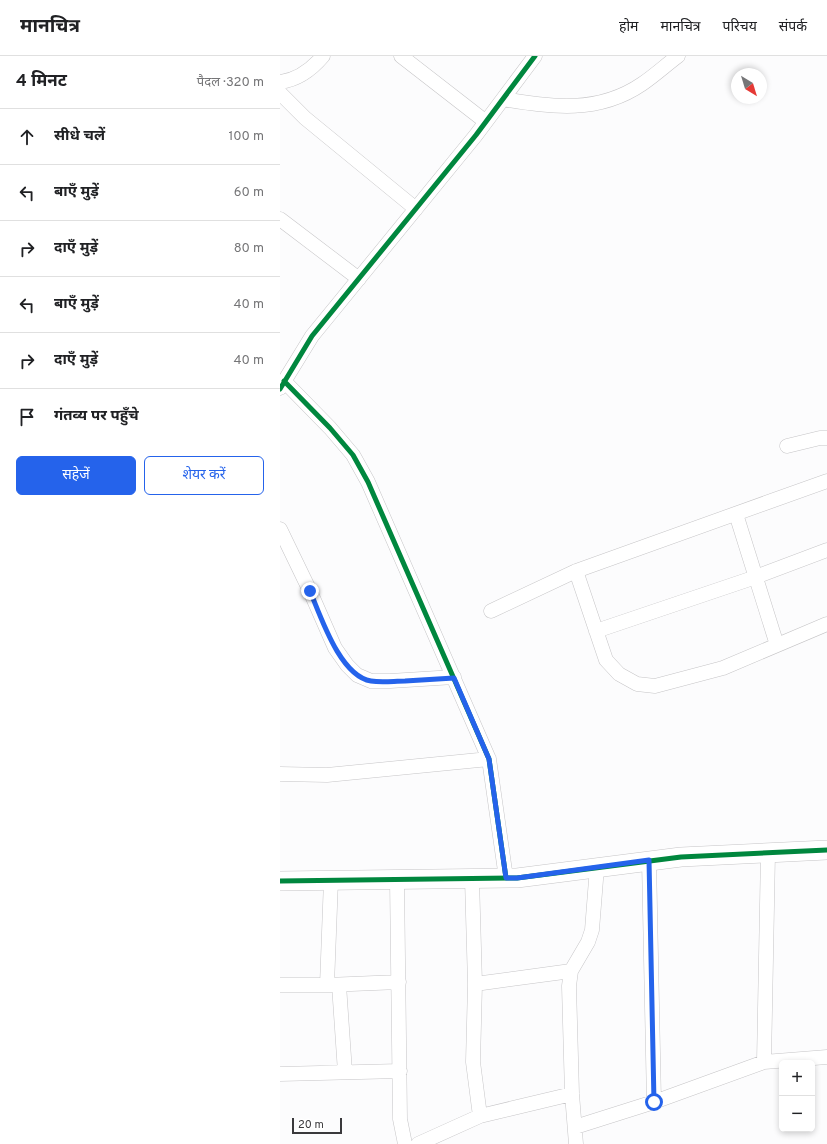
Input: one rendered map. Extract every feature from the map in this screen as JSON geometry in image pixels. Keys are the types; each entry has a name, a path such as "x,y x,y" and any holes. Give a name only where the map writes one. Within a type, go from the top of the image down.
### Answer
{"street":[{"path":"280,82 287,81 305,73 323,56"},
{"path":"402,56 486,122"},
{"path":"506,878 489,759 368,482 353,455 330,428 282,385 312,336 486,122 535,56"},
{"path":"503,99 543,106 585,106 615,98 641,85 678,56"},
{"path":"280,93 304,118 416,208"},
{"path":"280,219 359,279"},
{"path":"787,446 820,438 827,438"},
{"path":"491,610 576,571 827,481"},
{"path":"736,514 777,645"},
{"path":"280,529 310,591 335,648 347,665 357,675 370,681 390,682 454,678"},
{"path":"596,631 755,577 827,550"},
{"path":"576,571 606,660 619,674 637,684 655,686 723,668 827,624"},
{"path":"280,774 327,775 489,759"},
{"path":"280,881 517,878 681,856 827,850"},
{"path":"764,1062 768,852"},
{"path":"649,860 654,1102"},
{"path":"576,1144 572,1094 569,986 571,971 588,942 592,930 597,867"},
{"path":"472,879 475,984 473,1062 480,1116"},
{"path":"331,880 333,985 345,1072"},
{"path":"397,880 400,1119 405,1144"},
{"path":"475,984 571,971"},
{"path":"280,985 333,985 399,982"},
{"path":"575,1127 654,1102 764,1062 827,1057"},
{"path":"280,1074 400,1071"},
{"path":"426,1142 480,1116 553,1100 572,1094"}],"cycle path":[{"path":"280,389 312,336 476,135 535,56"},
{"path":"284,381 330,428 353,455 368,482 489,759 506,878"},
{"path":"280,881 517,878 681,857 827,850"}],"route":[{"path":"310,591 335,648 347,665 357,675 370,681 390,682 454,678 489,759 506,878 517,878 649,860 654,1102"}]}
